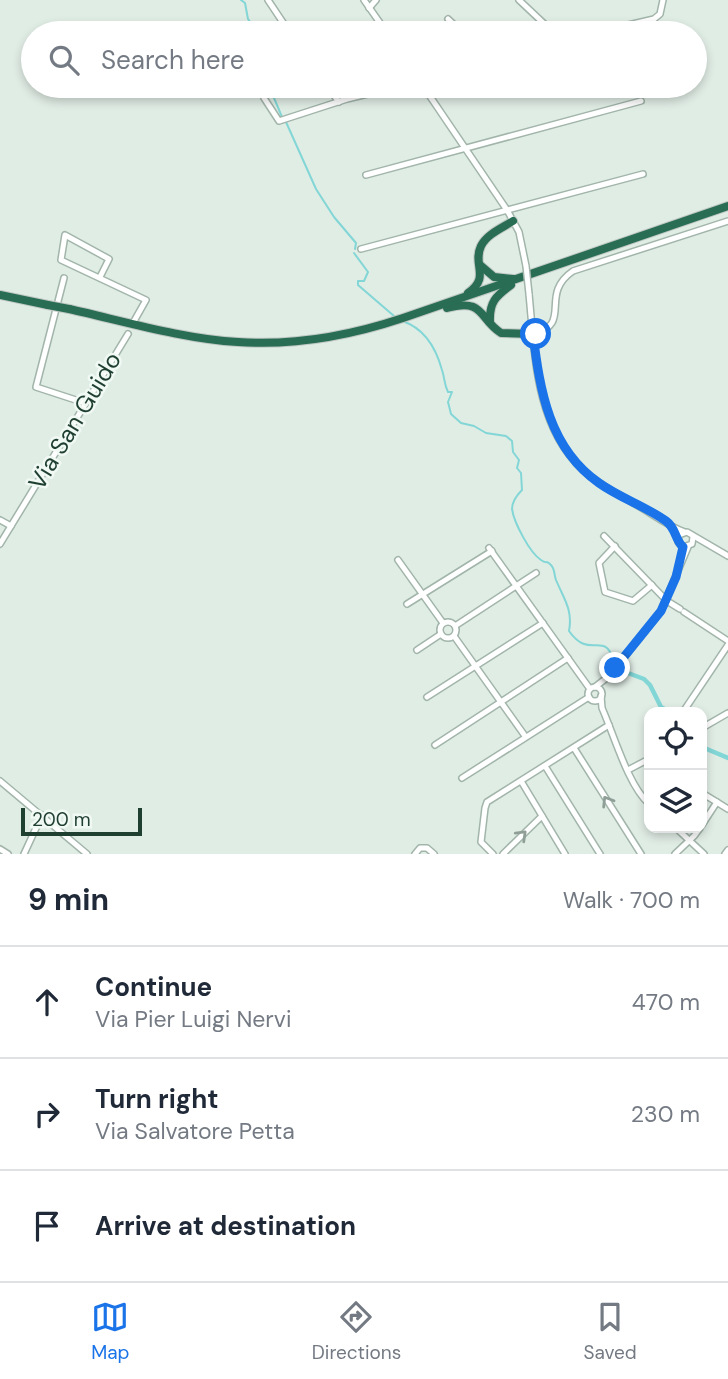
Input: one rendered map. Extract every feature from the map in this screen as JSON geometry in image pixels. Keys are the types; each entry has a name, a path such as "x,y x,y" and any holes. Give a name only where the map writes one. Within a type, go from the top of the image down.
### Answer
{"highway":[{"path":"0,295 210,339 251,343 304,341 379,326 727,206"},
{"path":"427,310 470,292 481,278 478,257 482,244 513,221"},
{"path":"480,265 494,277 520,279"},
{"path":"489,322 489,311 496,296 520,279"},
{"path":"427,310 432,314 450,307 475,307 501,333 533,334"}],"street":[{"path":"268,0 282,21"},
{"path":"364,0 378,21"},
{"path":"369,8 376,0"},
{"path":"519,0 541,21"},
{"path":"645,21 660,14 661,2"},
{"path":"264,98 279,121 354,98"},
{"path":"336,98 339,102"},
{"path":"431,98 507,210 523,245 539,384 548,415 566,452 582,470 600,484 693,539 728,556"},
{"path":"366,174 641,101"},
{"path":"361,249 643,174"},
{"path":"533,334 545,331 553,322 557,286 573,271 728,220"},
{"path":"100,277 109,259 65,235 61,260 146,300 132,323"},
{"path":"64,278 36,387 85,403"},
{"name":"Via San Guido","path":"0,544 128,334"},
{"path":"0,520 11,527"},
{"path":"666,521 678,537 678,542 685,547"},
{"path":"678,537 685,532"},
{"path":"604,536 667,601 728,643 686,707"},
{"path":"644,799 638,793 609,725 602,708 601,695 615,668 667,601 685,547 693,539"},
{"path":"615,546 598,563 605,592 633,601 652,585"},
{"path":"407,604 491,549 568,658 601,695"},
{"path":"398,560 443,623"},
{"path":"455,625 536,573"},
{"path":"454,636 446,638 440,629 443,623 450,621 455,625"},
{"path":"427,697 543,623"},
{"path":"455,625 454,636 525,736"},
{"path":"416,650 441,634"},
{"path":"435,745 568,658"},
{"path":"591,699 593,688 609,677"},
{"path":"462,778 525,736 601,695"},
{"path":"591,699 602,708"},
{"path":"707,725 728,713"},
{"path":"493,854 481,842 487,802 609,725"},
{"path":"574,748 641,854"},
{"path":"628,770 644,762"},
{"path":"545,766 600,854"},
{"path":"521,781 565,854"},
{"path":"0,791 2,782 87,854"},
{"path":"707,796 728,809"},
{"path":"707,817 717,802"},
{"path":"24,854 42,815"},
{"path":"503,854 542,816"},
{"path":"682,833 704,854"},
{"path":"675,854 696,833"},
{"path":"75,854 79,847"},
{"path":"415,854 420,848 427,848 433,854"},
{"path":"0,849 8,854"},
{"path":"725,854 728,849"}],"waterway":[{"path":"241,0 245,3 249,21"},
{"path":"274,98 282,117"},
{"path":"286,122 316,189 334,217 356,243 355,249"},
{"path":"354,253 368,272 364,281 358,281 358,285 394,316"},
{"path":"402,321 423,334 433,347 448,392 452,392 448,402 451,414 461,423 486,433 506,436 512,441 513,452 519,460 517,468 521,473 522,490 512,509 519,529 537,556 553,568 569,611 569,631 583,644 606,647 614,661"},
{"path":"614,661 620,670 644,679 661,707"},
{"path":"707,749 728,758"}],"route":[{"path":"536,334 533,334 539,384 548,415 566,452 582,470 600,484 666,521 683,547 667,601 615,668"}]}
